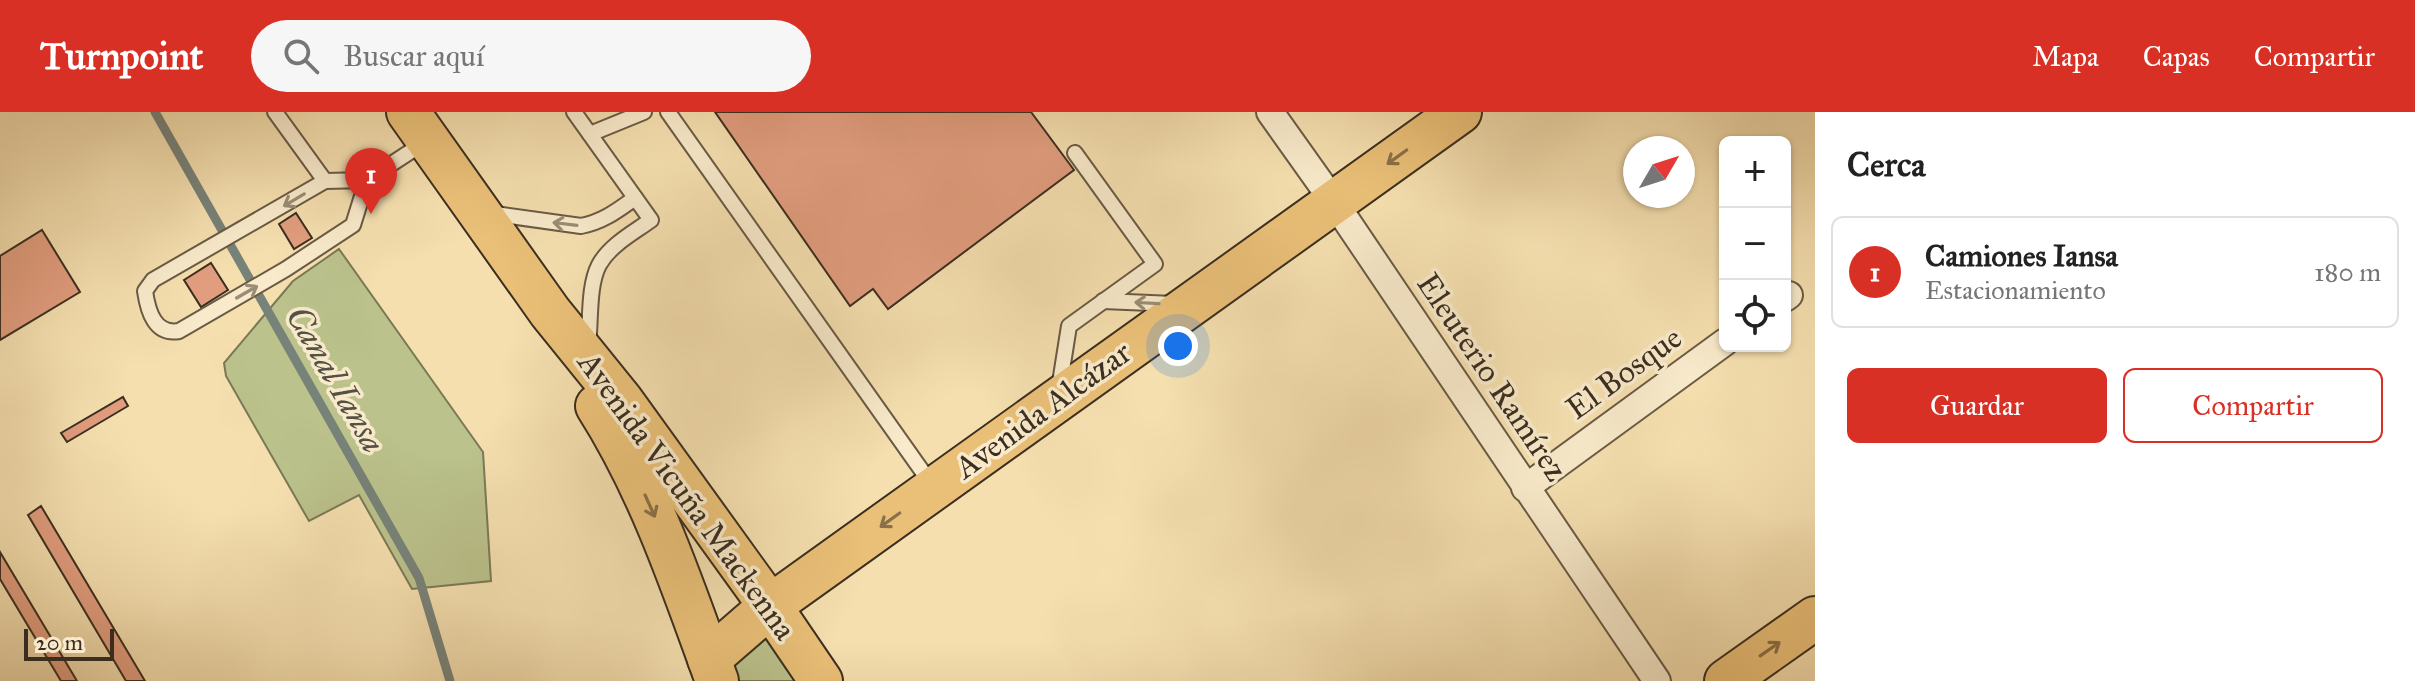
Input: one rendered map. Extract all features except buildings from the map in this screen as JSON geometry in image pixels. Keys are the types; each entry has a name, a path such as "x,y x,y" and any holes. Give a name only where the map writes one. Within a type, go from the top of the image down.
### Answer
{"main road":[{"name":"Avenida Alcázar","path":"711,674 770,606 1460,112"},
{"name":"Avenida Vicuña Mackenna","path":"418,126 550,312 622,401 821,681"},
{"name":"Avenida Vicuña Mackenna","path":"550,312 579,377 608,423 649,503 711,674"},
{"path":"1726,681 1815,618"}],"street":[{"name":"Eleuterio Ramírez","path":"1270,112 1657,681"},
{"name":"El Bosque","path":"1525,488 1719,346"}],"lane":[{"path":"275,112 325,181"},
{"path":"574,112 651,220 617,244 599,265 594,277 587,357"},
{"path":"590,134 644,112"},
{"path":"668,112 935,488"},
{"path":"367,180 325,181 153,280 145,291 148,310 159,328 169,332 179,331 286,269 353,225 367,180 418,126"},
{"path":"1057,401 1069,326 1155,264 1075,153"},
{"path":"478,211 581,226 608,217 635,198"},
{"path":"1103,301 1191,305"}],"green space":[{"path":"339,249 483,452 491,581 412,589 359,495 309,521 226,376 224,363 293,281"},
{"path":"768,629 804,681 727,681 724,671"}],"waterway":[{"name":"Canal Iansa","path":"155,112 419,578 450,681"}],"place":[{"name":"Camiones Iansa","path":"371,214"}]}
